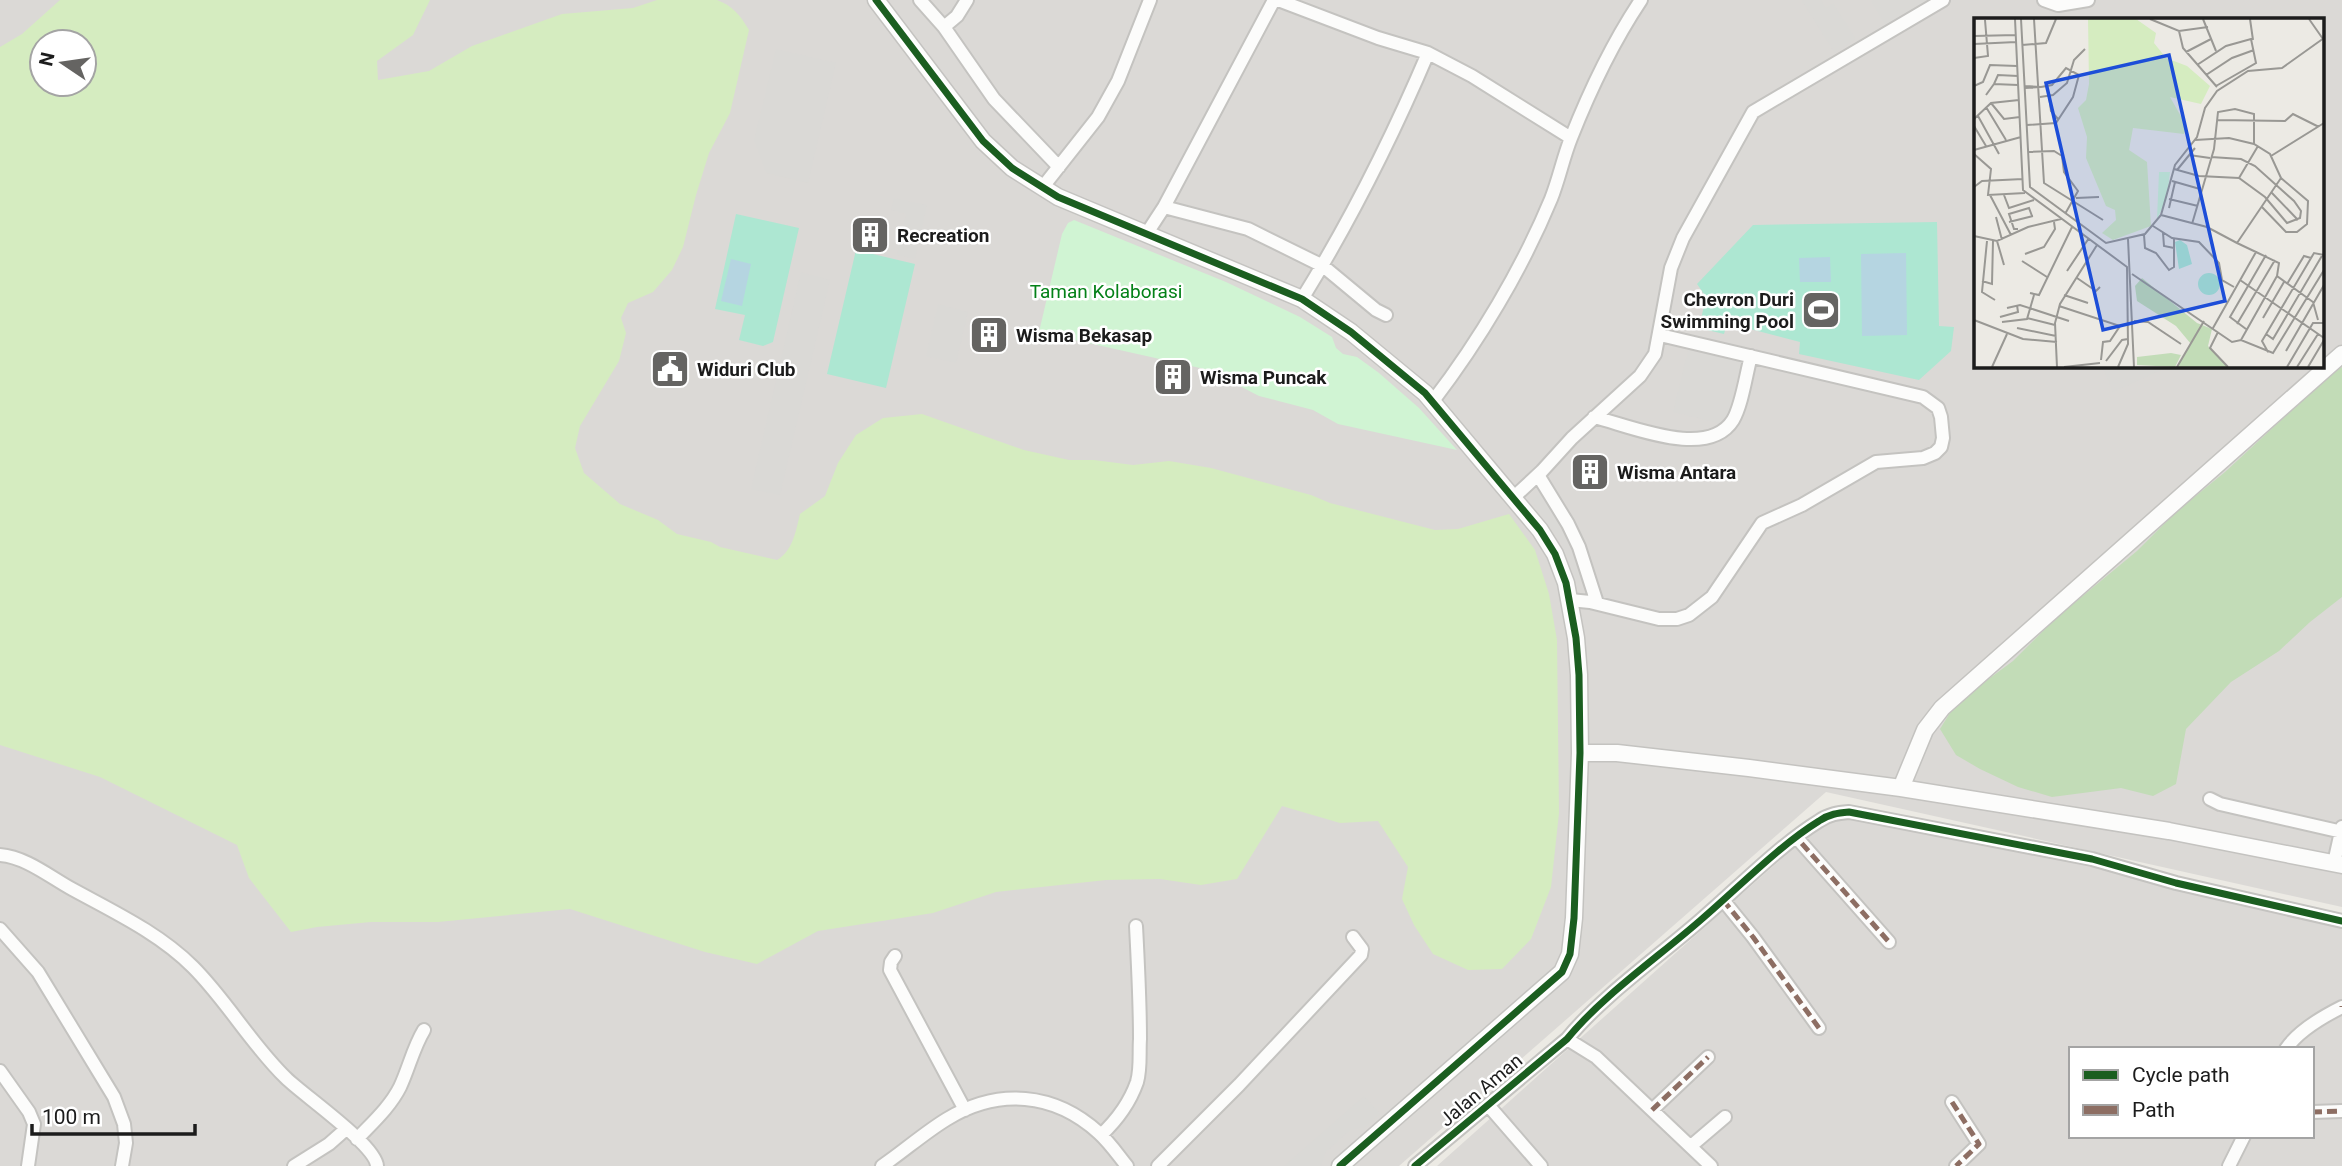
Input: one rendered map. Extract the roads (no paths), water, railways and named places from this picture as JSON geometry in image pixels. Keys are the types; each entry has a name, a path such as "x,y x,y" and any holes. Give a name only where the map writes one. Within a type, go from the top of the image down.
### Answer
{"street":[{"path":"876,0 983,141 1012,168 1058,197 1302,299 1351,332 1433,401 1541,530 1555,554 1570,600 1579,675 1580,753 1574,918 1570,954 1562,972 1340,1166"},
{"path":"920,0 944,27 994,99 1059,167"},
{"path":"944,27 957,16 967,0"},
{"path":"1042,188 1098,117 1118,81 1150,0"},
{"path":"1147,233 1164,207 1276,0 1367,34 1428,53 1472,76 1571,138"},
{"path":"1433,401 1491,316 1526,250 1551,198 1571,138 1597,78 1641,0"},
{"path":"1514,497 1594,417 1640,376 1655,354 1671,268 1683,238 1753,113 1943,0"},
{"path":"2045,0 2058,5 2088,0"},
{"path":"1302,299 1371,179 1428,53"},
{"path":"1164,207 1248,229 1322,266 1365,302 1386,315"},
{"path":"1570,600 1597,603 1659,619 1677,619 1689,615 1712,597 1762,523 1802,505 1876,461 1923,458 1941,447 1943,438 1938,408 1923,397 1660,335"},
{"path":"1901,788 1926,730 1942,708 2342,354"},
{"path":"1594,417 1685,441 1714,436 1723,431 1735,417 1751,356"},
{"path":"1538,475 1579,547 1597,603"},
{"path":"1580,753 1616,753 1901,788 2169,831 2338,864 2342,830 2220,804 2210,799"},
{"name":"Jalan Aman","path":"1415,1166 1567,1039 1577,1027 1723,900 1818,821 1832,814 1849,812 2092,859 2176,883 2342,921"},
{"path":"1797,838 1889,942"},
{"path":"0,855 22,861 137,925 177,952 195,968 286,1078 357,1139 377,1161 377,1166"},
{"path":"1723,900 1819,1028"},
{"path":"1101,1135 1125,1107 1139,1069 1140,1013 1136,926"},
{"path":"0,929 38,972 114,1097 124,1124 126,1143 122,1166"},
{"path":"1158,1166 1239,1085 1361,955 1362,950 1353,937"},
{"path":"895,956 890,970 965,1110"},
{"path":"2287,1047 2291,1040 2342,1007"},
{"path":"357,1139 385,1109 399,1088 425,1030"},
{"path":"1567,1039 1596,1057 1711,1166"},
{"path":"1652,1110 1708,1057"},
{"path":"0,1071 29,1112 34,1124 28,1166"},
{"path":"882,1166 946,1120 988,1100 1009,1098 1041,1101 1083,1119 1101,1135 1127,1166"},
{"path":"1952,1102 1979,1144 1956,1166"},
{"path":"1488,1105 1541,1166"},
{"path":"2314,1112 2342,1111"},
{"path":"1691,1146 1726,1117"},
{"path":"295,1166 329,1144 346,1129"},
{"path":"2229,1166 2244,1138"}],"water":[{"path":"1906,253 1907,335 1862,336 1861,254"},
{"path":"1830,257 1831,282 1800,282 1799,258"},
{"path":"731,259 751,264 742,306 721,301"}],"place":[{"name":"Recreation","path":"870,235"},
{"name":"Chevron Duri Swimming Pool","path":"1821,310"},
{"name":"Wisma Bekasap","path":"989,335"},
{"name":"Widuri Club","path":"670,369"},
{"name":"Wisma Puncak","path":"1173,377"},
{"name":"Wisma Antara","path":"1590,472"}],"park label":[{"name":"Taman Kolaborasi","path":"1106,291"}]}
